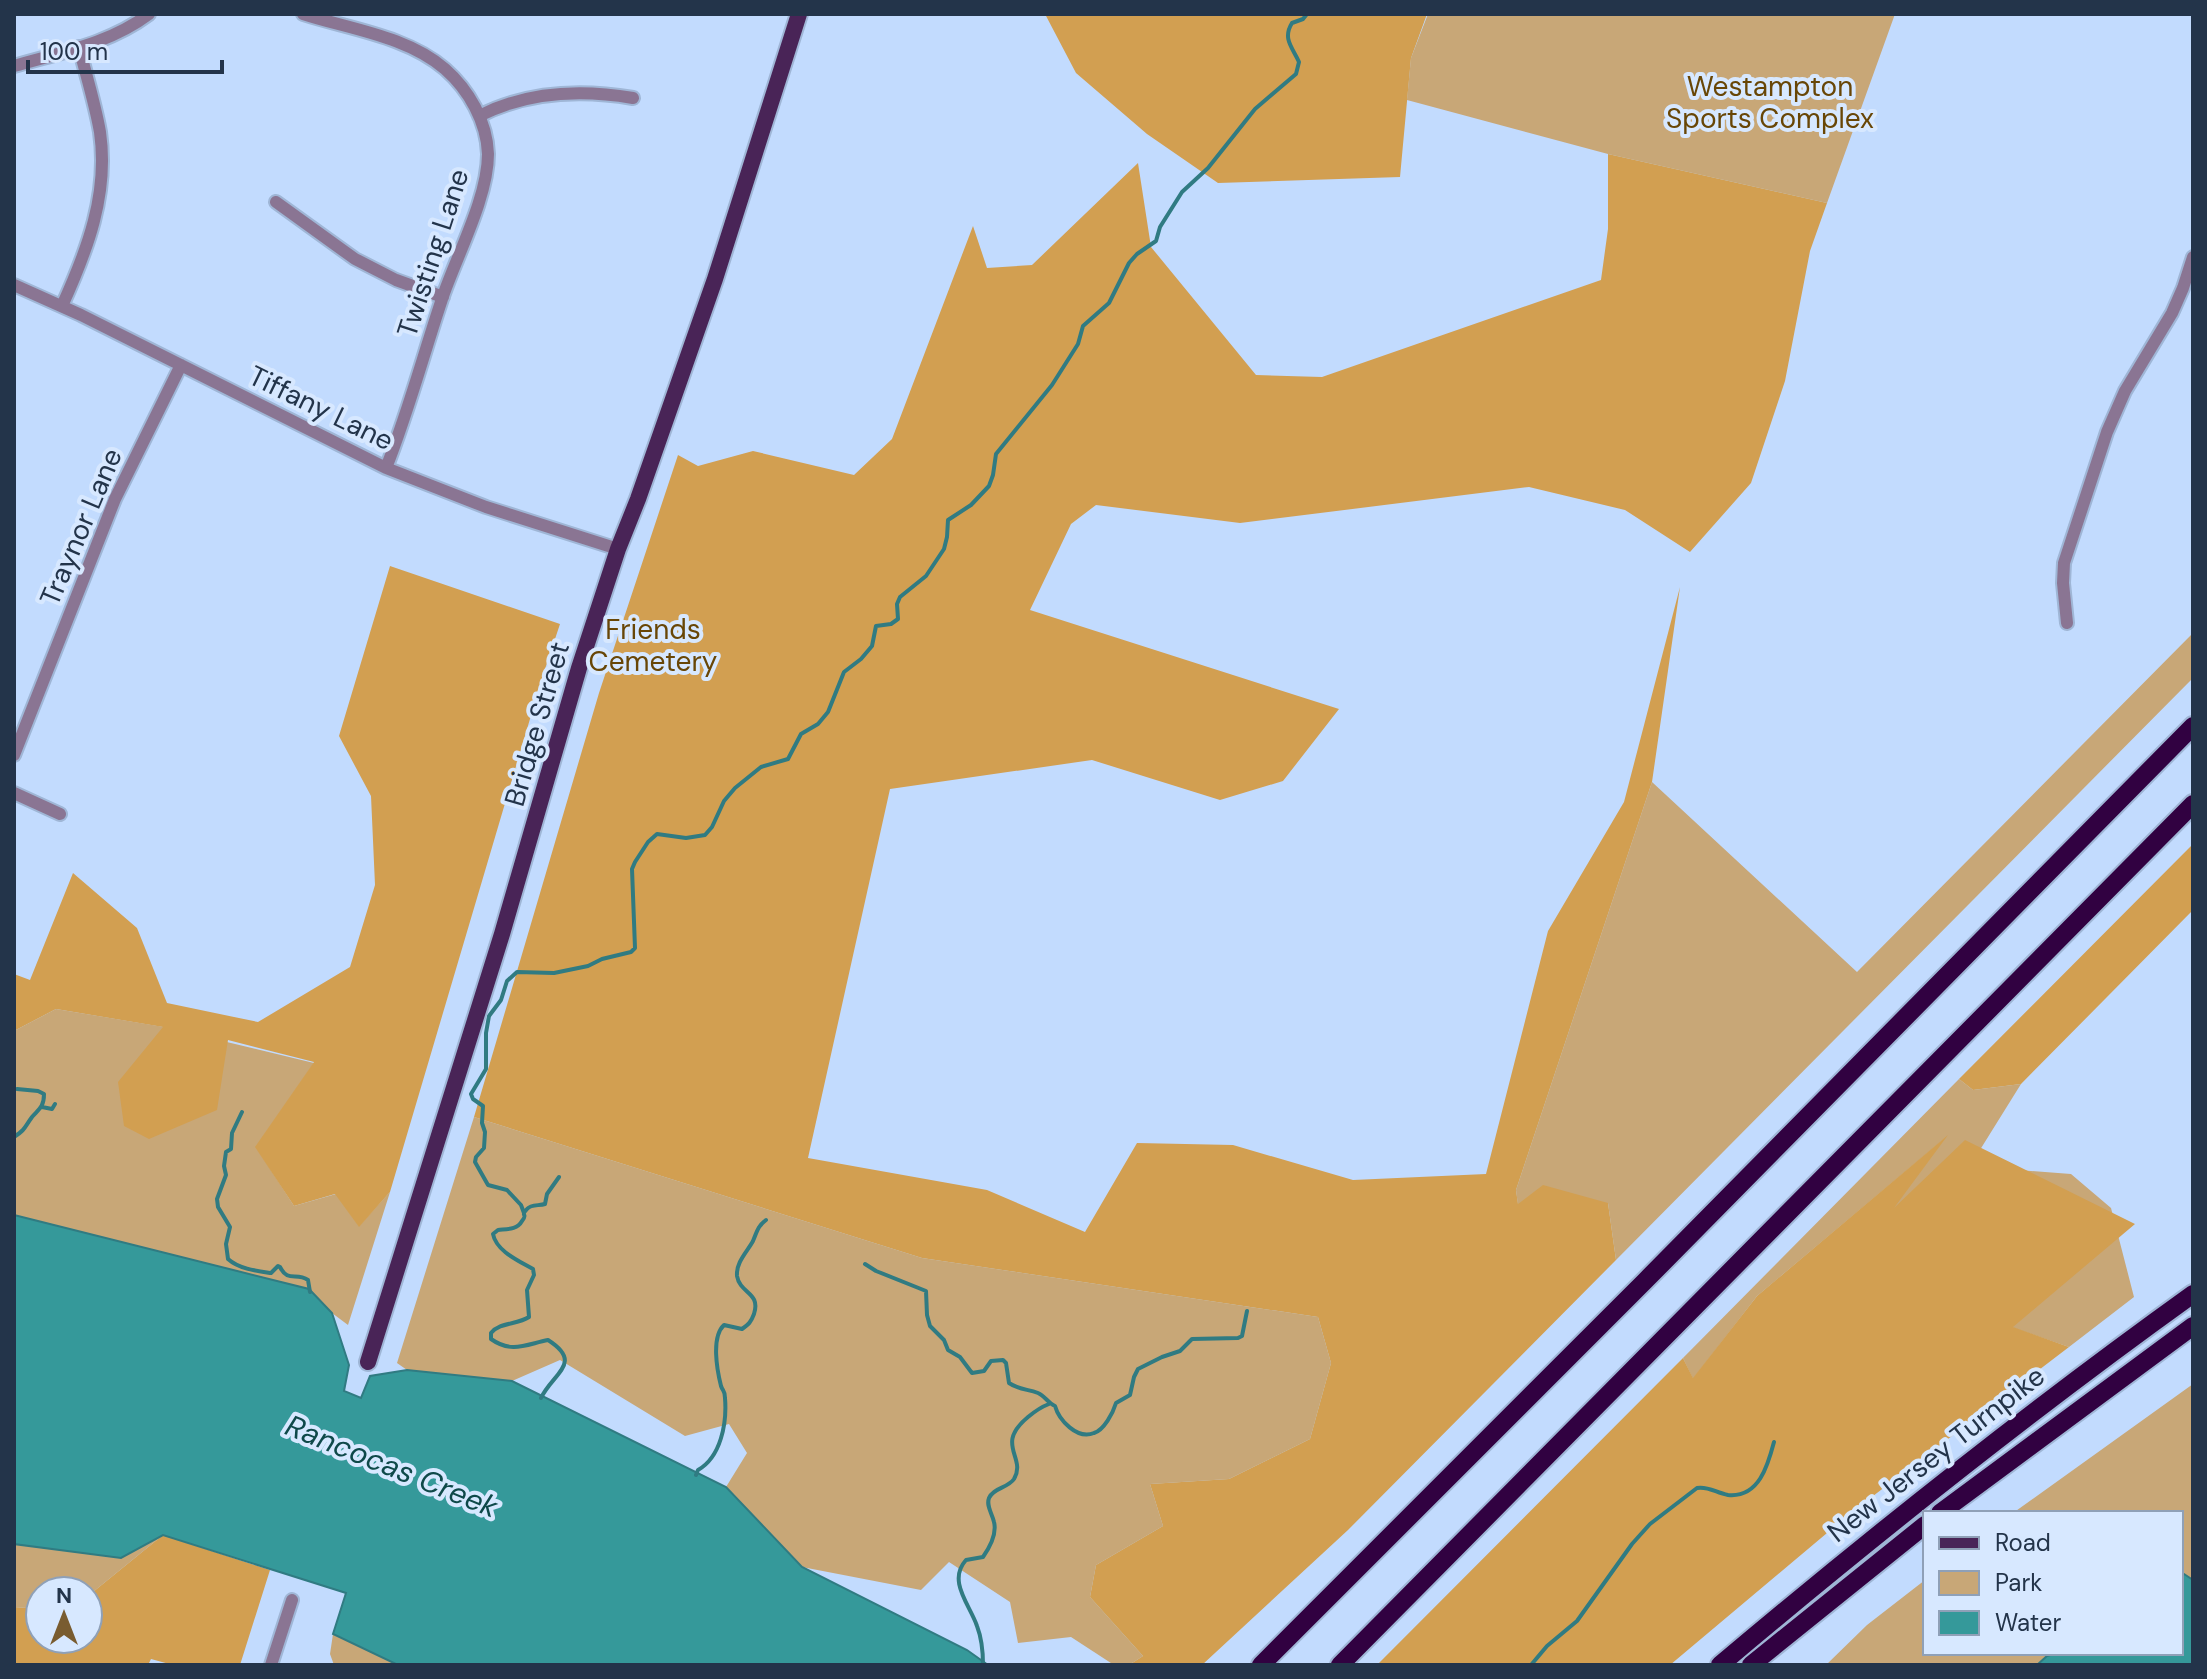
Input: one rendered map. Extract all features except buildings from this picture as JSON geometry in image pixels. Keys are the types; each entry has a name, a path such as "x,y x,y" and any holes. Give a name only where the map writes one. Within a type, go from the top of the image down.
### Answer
{"highway":[{"path":"1261,1665 2193,726"},
{"path":"1340,1665 2193,804"},
{"name":"New Jersey Turnpike","path":"1720,1665 1995,1442 2193,1294"},
{"name":"New Jersey Turnpike","path":"1943,1511 2193,1326"},
{"name":"New Jersey Turnpike","path":"1751,1665 1923,1527"}],"main road":[{"name":"Bridge Street","path":"368,1362 468,1047 575,681 618,549 715,279 799,14"}],"street":[{"path":"14,66 122,33 149,14"},
{"name":"Twisting Lane","path":"303,14 374,35 429,57 456,80 479,116 486,138 486,173 482,191 386,468"},
{"path":"62,306 84,256 101,180 99,131 79,47"},
{"path":"479,116 518,100 546,94 576,92 633,98"},
{"path":"276,202 355,259 396,280 443,297"},
{"path":"2067,623 2064,563 2107,432 2125,391 2172,313 2193,257"},
{"name":"Tiffany Lane","path":"14,285 386,468 486,507 618,549"},
{"name":"Traynor Lane","path":"14,755 115,499 181,365"},
{"path":"14,793 60,814"},
{"path":"271,1665 292,1600"}],"green space":[{"path":"1045,14 1427,14 1411,58 1400,177 1218,183 1147,134 1076,73"},
{"name":"Westampton Sports Complex","path":"1428,14 1895,14 1827,203 1608,154 1407,100 1411,58"},
{"name":"Friends Cemetery","path":"1608,154 1827,203 1810,251 1785,381 1751,483 1690,552 1625,510 1529,487 1240,523 1096,505 1071,524 1030,610 1339,709 1283,781 1220,800 1092,760 890,789 808,1158 987,1190 1085,1232 1137,1143 1233,1145 1353,1180 1486,1174 1548,931 1624,802 1680,587 1652,782 1516,1190 1518,1204 1543,1185 1608,1203 1616,1260 1348,1530 1202,1665 1129,1665 1143,1656 1090,1597 1096,1565 1163,1526 1150,1484 1229,1479 1310,1439 1331,1363 1318,1317 922,1258 474,1117 599,693 678,455 698,466 753,451 854,475 892,439 973,226 987,268 1032,265 1138,163 1151,247 1256,375 1322,377 1601,280 1608,229"},
{"path":"390,566 560,624 390,1192 359,1227 335,1194 294,1206 255,1147 314,1062 228,1040 217,1110 149,1139 124,1126 118,1082 163,1027 56,1009 14,1031 14,974 30,980 73,873 137,928 167,1003 258,1022 350,967 375,885 371,796 339,736"},
{"path":"2193,633 2193,678 1616,1260 1608,1203 1518,1205 1516,1190 1652,782 1857,972"},
{"path":"2193,844 2193,910 2021,1084 1973,1090 1959,1079"},
{"path":"56,1009 164,1027 314,1063 256,1147 294,1206 336,1194 359,1226 390,1192 348,1325 309,1289 14,1215 14,1031"},
{"path":"1959,1079 1973,1090 2021,1084 1955,1190 2006,1169 2071,1174 2111,1208 2134,1297 2069,1347 1890,1285 1884,1220 1944,1139 1757,1296 1693,1379 1683,1358"},
{"path":"474,1117 922,1258 1318,1317 1331,1363 1310,1439 1229,1479 1150,1484 1163,1526 1096,1565 1090,1597 1143,1656 1129,1665 1114,1665 1071,1637 1018,1643 1010,1602 949,1562 921,1590 802,1567 726,1487 747,1453 729,1424 685,1436 560,1360 512,1381 407,1370 397,1363"},
{"path":"1948,1135 1894,1208 1965,1140 2135,1224 2013,1327 2069,1347 1852,1512 1670,1665 1377,1665 1683,1358 1693,1378 1757,1296"},
{"path":"2193,1384 2193,1665 1826,1665 1867,1625 1923,1582 1923,1655 2183,1655 2183,1511 2016,1511"},
{"path":"163,1535 104,1583 104,1575 24,1575 24,1608 14,1607 14,1544 121,1558"},
{"path":"163,1535 270,1570 240,1665 173,1665 151,1659 148,1665 14,1665 14,1607 24,1608 24,1655 104,1655 104,1583"},
{"path":"333,1634 398,1665 334,1665 330,1654"}],"water":[{"name":"Rancocas Creek","path":"14,1215 309,1289 332,1313 349,1365 344,1391 361,1398 370,1376 407,1370 512,1381 726,1487 802,1567 967,1650 988,1665 398,1665 333,1634 346,1593 163,1535 121,1558 14,1544"},
{"path":"2183,1573 2193,1580 2193,1665 2037,1665 2047,1656 2183,1655"}],"waterway":[{"path":"524,1213 507,1190 488,1185 475,1162 484,1148 485,1132 483,1106 471,1094 486,1069 489,1016 501,1000 507,981 517,972 554,973 588,966 635,948 632,869 648,842 657,834 686,838 705,835 735,788 761,767 788,759 801,734 818,724 828,712 844,672 872,646 876,626 891,624 898,619 900,597 926,576 944,549 948,520 971,505 989,486 996,454 1052,385 1078,344 1083,326 1109,303 1129,263 1156,241 1160,227 1182,192 1208,168 1255,109 1296,74 1299,62 1288,34 1292,23 1307,14"},
{"path":"14,1137 41,1107 44,1098 44,1094 38,1091 17,1089"},
{"path":"42,1107 52,1109 55,1104"},
{"path":"242,1112 232,1133 231,1149 226,1152 226,1175 217,1199 218,1207 230,1227 226,1244 228,1259 243,1267 271,1273 278,1266 286,1275 308,1280 310,1292"},
{"path":"541,1398 562,1368 564,1355 548,1340 513,1347 491,1339 495,1329 529,1317 527,1290 534,1275 533,1269 503,1250 493,1234 517,1226 529,1207 545,1204 547,1194 559,1177"},
{"path":"696,1475 712,1457 723,1428 725,1395 717,1363 717,1337 724,1325 742,1329 753,1317 755,1301 739,1282 737,1271 766,1220"},
{"path":"865,1264 926,1291 930,1326 944,1340 948,1350 960,1357 972,1373 984,1371 991,1361 1003,1360 1009,1383 1040,1394 1055,1406 1070,1427 1081,1434 1094,1433 1105,1425 1116,1403 1130,1395 1138,1369 1180,1351 1192,1339 1242,1336 1247,1311"},
{"path":"983,1665 979,1631 959,1585 961,1568 966,1560 983,1557 992,1540 995,1527 988,1501 994,1492 1014,1479 1017,1464 1013,1435 1028,1417 1049,1404"},
{"path":"1531,1665 1547,1646 1577,1621 1650,1524 1697,1488 1739,1495 1755,1486 1769,1460 1774,1442"}]}
